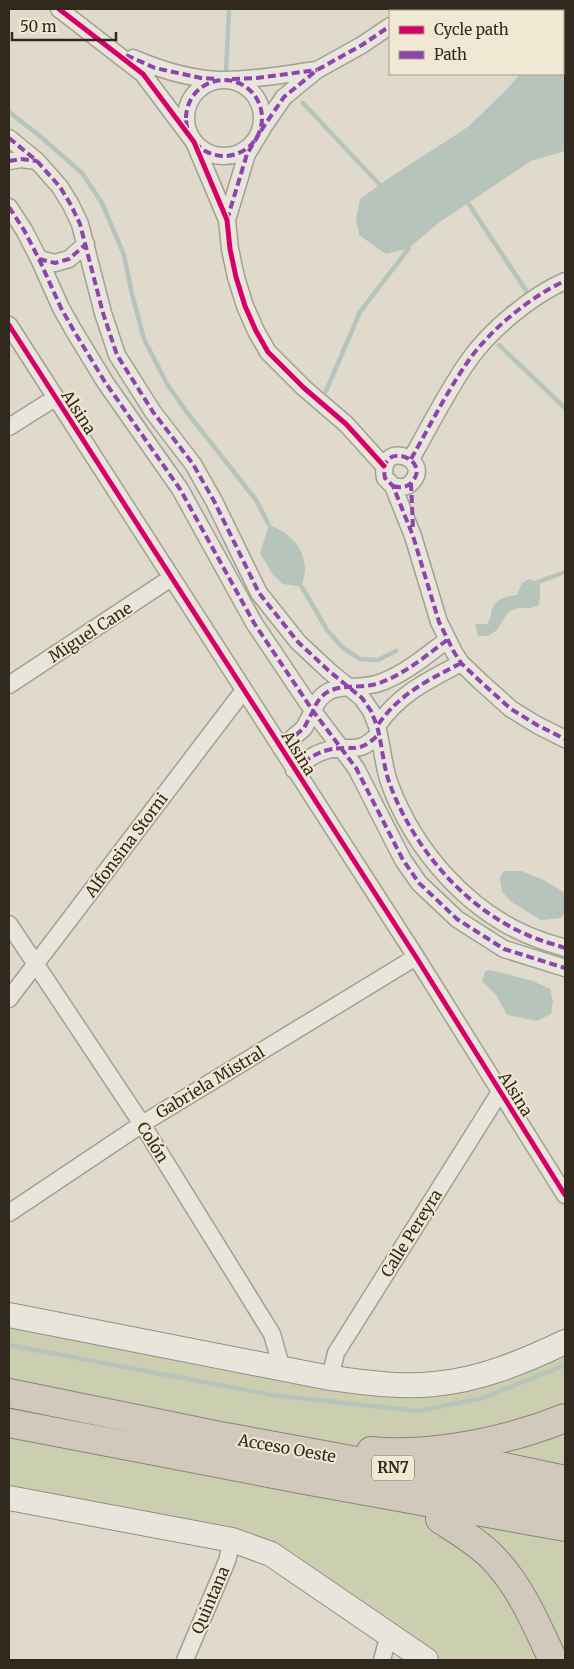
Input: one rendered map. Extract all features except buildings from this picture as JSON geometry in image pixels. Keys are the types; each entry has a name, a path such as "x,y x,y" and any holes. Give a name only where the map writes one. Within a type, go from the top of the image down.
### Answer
{"highway":[{"name":"Acceso Oeste","path":"9,1393 220,1436 565,1500"},
{"path":"385,1452 467,1446 515,1436 565,1418"},
{"name":"Acceso Oeste","path":"9,1423 305,1480 565,1527"},
{"path":"220,1436 385,1452 504,1468 565,1480"},
{"path":"305,1480 409,1508 440,1519 509,1535 565,1545"},
{"path":"440,1519 469,1538 492,1557 512,1581 533,1618 553,1660"}],"street":[{"path":"59,9 143,74 194,142 204,151 216,156 240,153 251,146 284,97 316,70 362,45 389,27"},
{"path":"109,47 155,68 201,78 237,82 249,89 257,98 262,110 262,123 258,136 247,154 227,220"},
{"path":"316,70 212,82 202,87 187,107 186,120 188,132 227,220 230,249 236,277 256,331 268,352 304,388 346,424 384,466"},
{"path":"9,138 37,161 60,187 71,205 80,224 103,313 118,355 153,412 193,464 214,501 259,593 298,642 329,671 350,687 366,704 378,730 388,780 414,835 432,859 474,902 507,925 539,940 565,948"},
{"path":"9,161 21,159 37,161"},
{"path":"9,207 39,258 61,308 100,375 180,489 254,623 339,748 356,768 403,860 419,883 456,919 504,949 565,968"},
{"path":"39,258 55,263 69,259 86,244"},
{"path":"410,459 469,360 487,338 529,303 565,281"},
{"name":"Alsina","path":"9,325 416,957 565,1195"},
{"path":"9,427 55,398"},
{"path":"393,486 403,487 411,483 415,477 414,464 405,456 399,455 388,460 384,466 384,478 393,486 413,536 439,622 461,663 511,708 537,725 565,739"},
{"path":"411,483 413,536"},
{"name":"Miguel Cane","path":"9,685 171,578"},
{"path":"281,748 304,728 320,698 328,692 334,689 367,686 389,680 417,663 447,640"},
{"path":"294,770 320,752 339,748 350,750 371,742 395,703 420,685 461,663"},
{"name":"Alfonsina Storni","path":"9,999 244,690"},
{"name":"Colón","path":"9,924 142,1124 272,1334 282,1369"},
{"name":"Gabriela Mistral","path":"9,1213 142,1124 416,957"},
{"name":"Calle Pereyra","path":"330,1378 336,1353 500,1092"},
{"path":"9,1315 330,1378 377,1384 432,1384 477,1377 533,1358 565,1342"},
{"path":"9,1498 232,1540 271,1554 426,1660"},
{"name":"Quintana","path":"185,1660 227,1561 232,1540"},
{"path":"382,1660 389,1634"}],"green space":[{"path":"9,1323 361,1389 565,1349 565,1660 439,1660 276,1547 9,1489"}],"shaded area":[{"path":"565,21 565,151 531,161 437,224 409,248 386,254 359,235 356,219 360,199 468,127 519,75 564,75"},
{"path":"269,525 282,531 298,546 304,559 305,567 302,587 283,584 273,575 260,553"},
{"path":"530,579 538,582 540,586 539,605 509,611 497,630 488,636 478,636 475,624 487,624 496,603 506,597 517,595 522,583"},
{"path":"504,871 521,871 544,880 565,893 565,914 560,918 541,920 513,903 502,892 500,878"},
{"path":"491,970 533,981 550,989 553,1001 551,1014 537,1021 507,1015 496,995 482,981 485,971"}],"waterway":[{"path":"226,71 229,9"},
{"path":"303,103 380,185"},
{"path":"9,112 82,173 102,203 124,255 144,339 167,384 256,500 269,525"},
{"path":"468,203 529,295"},
{"path":"326,391 360,312 409,248"},
{"path":"499,345 565,408"},
{"path":"538,582 565,572"},
{"path":"302,587 327,630 343,648 360,659 378,660 396,651"},
{"path":"9,1345 272,1395 418,1411 483,1398 565,1365"}],"marked path":[{"path":"227,220 247,154 284,97 317,70 362,45 389,27"},
{"path":"126,55 155,68 201,78 217,79"},
{"path":"232,79 257,78 317,70"},
{"path":"224,80 239,83 251,91 259,103 262,118 259,133 251,145 239,153 224,156 209,153 197,145 189,133 186,118 189,103 197,91 209,83 224,80"},
{"path":"9,138 37,161 60,187 71,205 80,224 103,313 117,355 153,412 193,464 214,501 259,593 298,642 362,698 371,711 377,726"},
{"path":"9,161 21,159 37,161"},
{"path":"9,207 24,230 74,331 105,382 180,489 254,623 313,711 304,728 281,748"},
{"path":"39,259 55,263 69,259 86,244"},
{"path":"411,459 453,384 469,360 488,337 525,305 552,287 565,281"},
{"path":"393,486 403,487 412,482 417,473 416,466 411,460 403,456 389,459 385,466 385,478 393,486 413,536 439,622 461,663 511,709 565,739"},
{"path":"411,483 413,528"},
{"path":"447,640 399,674 382,682 372,685 334,689 326,693 319,700 313,711 356,768 403,860 419,883 457,919 504,949 565,968"},
{"path":"461,663 405,696 377,726 389,782 400,808 429,856 468,897 514,929 565,948"},
{"path":"294,770 319,753 336,748 360,747 372,741 379,734"}],"cycle path":[{"path":"59,9 143,74 194,142 227,220 230,249 245,306 268,352 304,388 346,424 384,466"},
{"path":"9,325 416,957 565,1195"}]}
